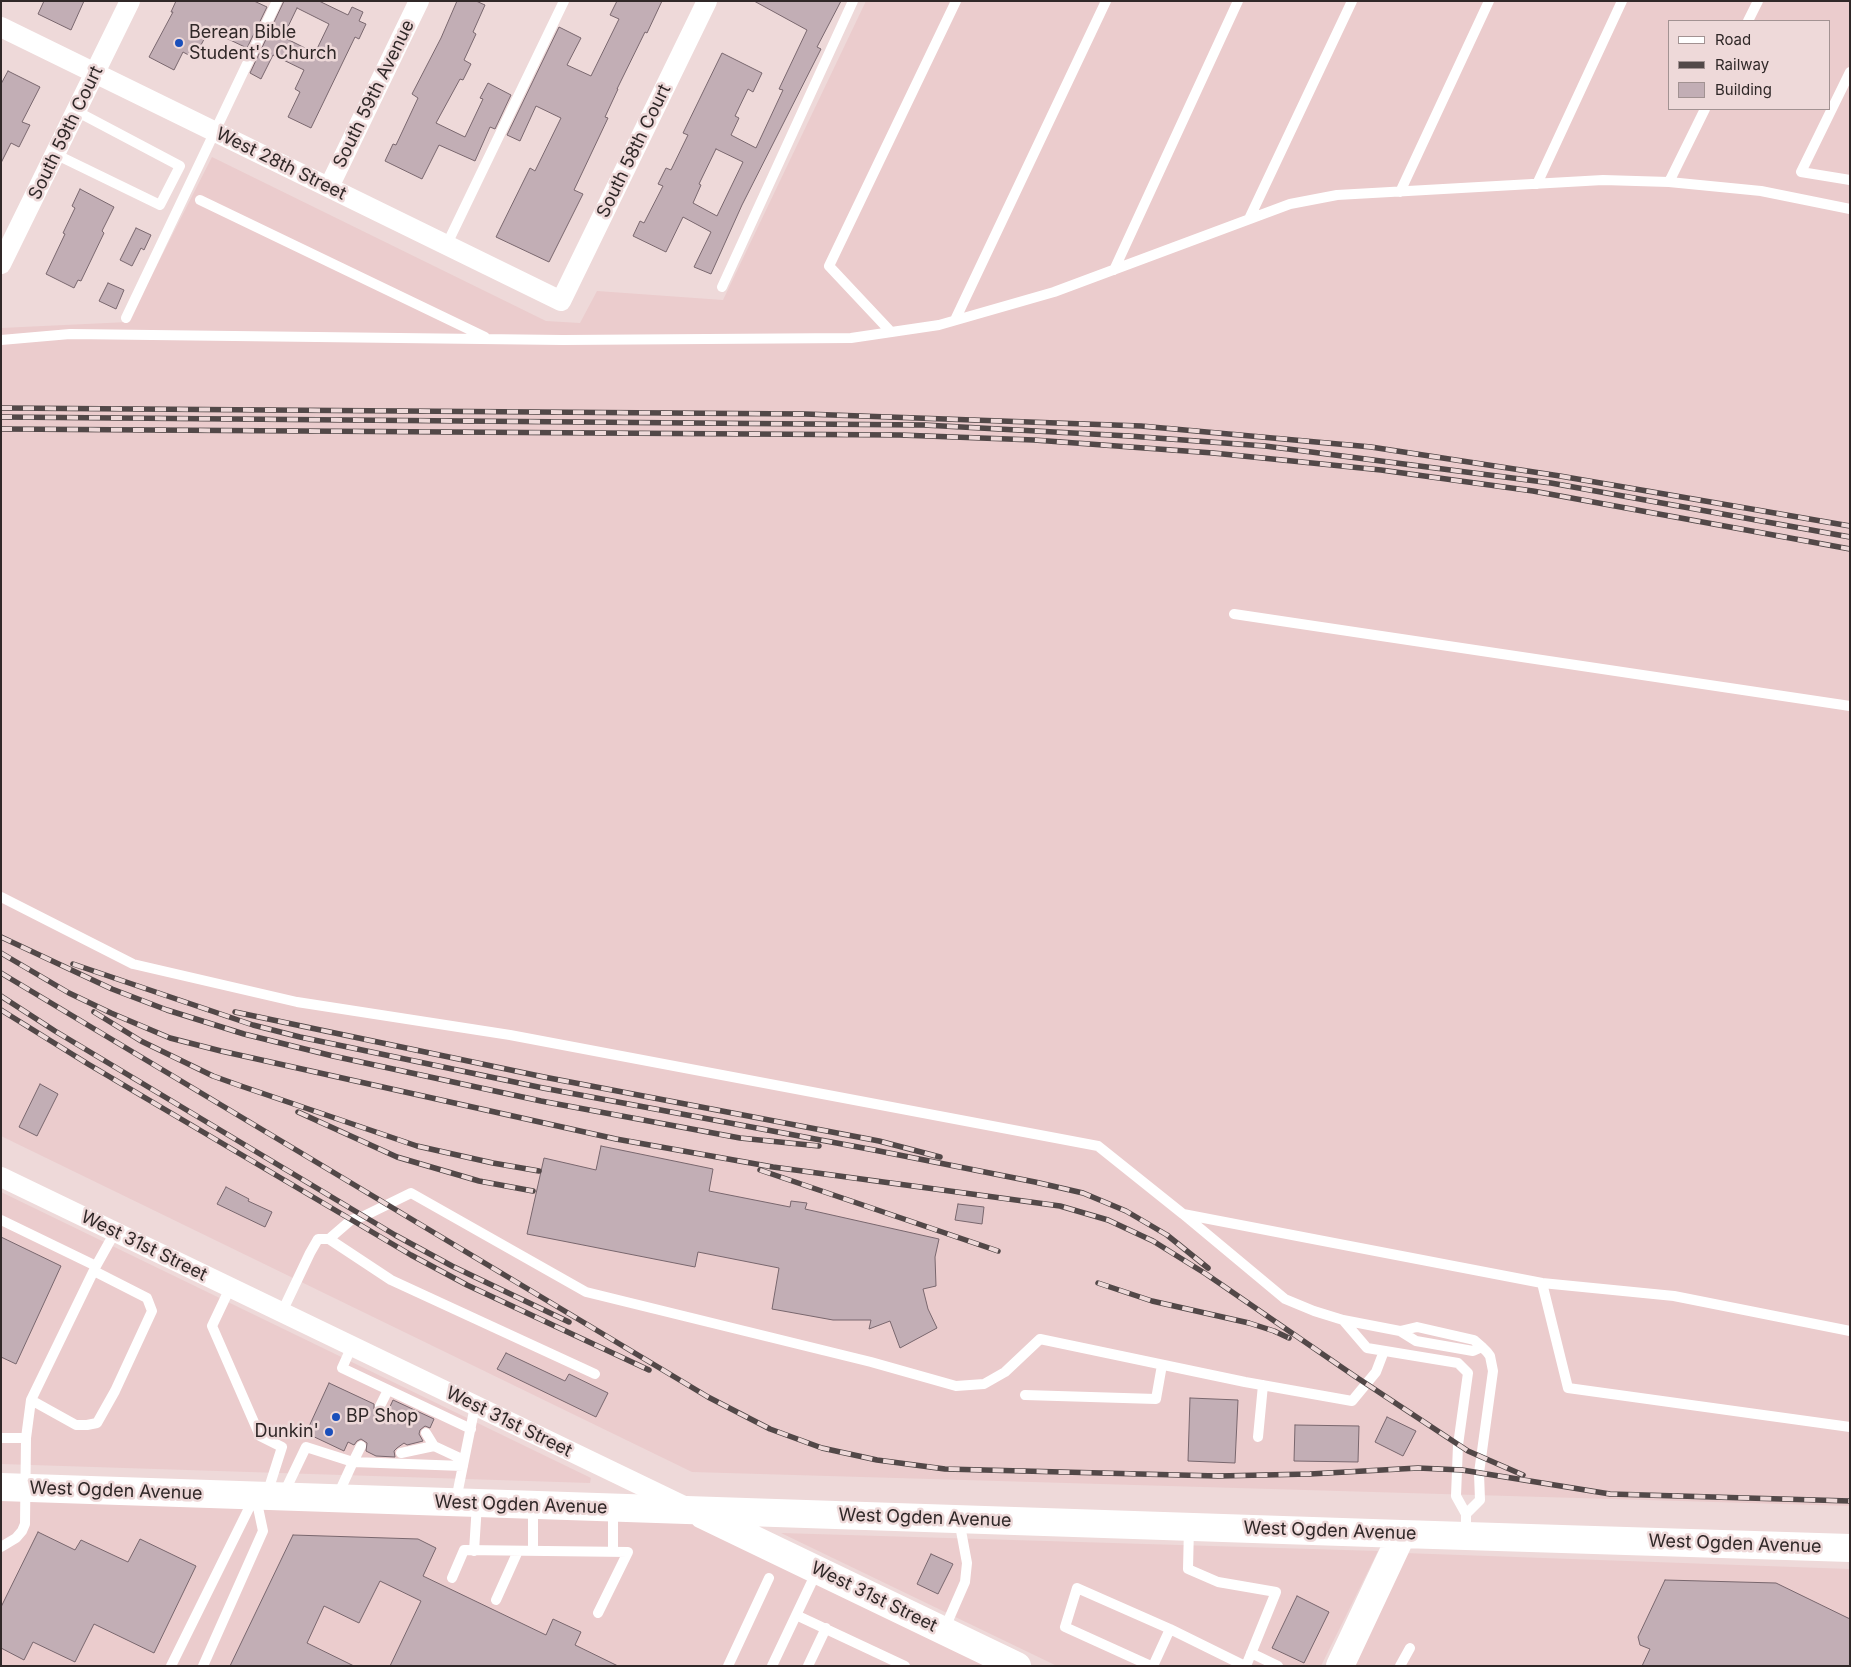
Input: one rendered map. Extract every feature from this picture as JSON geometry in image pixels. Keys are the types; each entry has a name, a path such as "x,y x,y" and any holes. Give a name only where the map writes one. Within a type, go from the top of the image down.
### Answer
{"main road":[{"name":"West Ogden Avenue","path":"13,1488 1402,1534 1466,1525 1850,1548"},
{"name":"West 31st Street","path":"693,1510 944,1630 982,1654 1016,1666"},
{"path":"1340,1666 1402,1534"}],"street":[{"name":"South 59th Court","path":"1,264 130,1"},
{"name":"South 59th Avenue","path":"329,187 419,1"},
{"name":"South 58th Court","path":"561,301 707,1"},
{"name":"West 28th Street","path":"1,27 561,301"},
{"name":"West 31st Street","path":"4,1181 115,1232 693,1510"}],"lane":[{"path":"126,318 277,1"},
{"path":"447,244 564,1"},
{"path":"722,287 853,1"},
{"path":"891,332 829,266 956,1"},
{"path":"955,320 1106,1"},
{"path":"1114,270 1238,1"},
{"path":"1249,219 1352,1"},
{"path":"1400,192 1490,1"},
{"path":"1537,184 1622,1"},
{"path":"1748,20 1758,1"},
{"path":"1850,72 1802,172 1850,180"},
{"path":"1669,182 1705,110"},
{"path":"55,154 160,205 180,166 76,111"},
{"path":"1,340 70,334 489,339 851,338 939,325 1054,292 1290,204 1337,195 1602,180 1669,182 1761,191 1850,209"},
{"path":"200,200 489,339"},
{"path":"1234,614 1850,706"},
{"path":"1,897 133,964 297,1002 510,1035 1098,1146 1285,1299 1343,1320 1400,1331 1417,1327 1474,1340 1482,1347 1490,1356 1493,1371 1480,1473 1480,1500 1466,1525"},
{"path":"329,1239 352,1220 411,1193 586,1292 871,1362 956,1386 984,1384 1005,1372 1040,1340 1352,1401 1376,1372 1384,1351"},
{"path":"1183,1214 1542,1283 1674,1296 1850,1331"},
{"path":"1,1220 95,1268 146,1298 152,1312 97,1423 76,1425 30,1400"},
{"path":"1,1546 9,1543 22,1532 25,1524 13,1488 26,1438 30,1400 95,1268 115,1232"},
{"path":"282,1312 318,1239 329,1239 391,1280 595,1374"},
{"path":"1542,1283 1568,1388 1850,1427"},
{"path":"203,1666 263,1531 268,1495 282,1447 260,1436 212,1326 230,1288"},
{"path":"1343,1320 1367,1348 1458,1363 1468,1373 1458,1445 1456,1496 1466,1525"},
{"path":"352,1346 342,1368 471,1429"},
{"path":"1025,1395 1156,1398 1162,1365"},
{"path":"1258,1437 1263,1385"},
{"path":"380,1406 388,1390"},
{"path":"474,1550 466,1503 464,1463 476,1406"},
{"path":"426,1433 434,1446 464,1463"},
{"path":"1,1438 26,1438"},
{"path":"337,1498 360,1446"},
{"path":"401,1453 434,1446"},
{"path":"171,1666 268,1495 306,1447 353,1462 464,1463"},
{"path":"533,1505 533,1551"},
{"path":"613,1508 613,1552"},
{"path":"944,1630 965,1582 967,1563 959,1519"},
{"path":"1170,1629 1152,1666 1065,1627 1077,1588 1170,1629 1246,1666 1276,1592 1218,1582 1188,1568 1189,1526"},
{"path":"452,1578 464,1550 628,1552 598,1614"},
{"path":"496,1600 518,1551"},
{"path":"772,1666 818,1570"},
{"path":"728,1666 769,1578"},
{"path":"796,1614 904,1666"},
{"path":"808,1666 826,1628"},
{"path":"1400,1666 1410,1648"},
{"path":"1251,1653 1278,1666"}],"shaded area":[{"path":"866,1 1850,1 1850,1506 692,1472 1,1136 1,328 128,322 212,157 546,321 580,323 597,291 723,300"},
{"path":"1,1192 591,1478 590,1483 1,1464"},
{"path":"1,1492 693,1513 1009,1666 1,1666"},
{"path":"781,1533 1378,1551 1321,1666 1057,1666"},
{"path":"1404,1553 1850,1569 1850,1666 1351,1666"}],"building":[{"path":"44,1 84,1 71,30 38,14"},
{"path":"176,1 254,1 267,7 247,48 209,30 194,58 183,52 174,70 149,57 173,12 171,12"},
{"path":"284,1 319,1 348,15 352,7 363,12 359,21 366,24 359,39 355,37 311,128 288,117 300,92 295,89 304,70 273,55 261,79 250,73","holes":["297,8 329,24 315,53 283,37"]},
{"path":"457,1 476,1 485,5 473,32 476,34 464,60 471,64 463,80 460,79 436,123 465,137 483,99 480,98 488,83 511,95 495,129 490,127 475,161 439,145 422,179 385,161 393,144 396,145 418,98 412,94 441,38"},
{"path":"617,1 662,1 617,89 605,117 608,118 574,190 583,194 549,262 496,237 530,168 535,171 561,118 536,106 520,141 507,135 559,27 581,38 567,65 591,76 619,19 610,15"},
{"path":"754,1 841,1 817,47 821,49 742,205 711,274 694,267 711,232 683,217 666,252 633,236 640,221 644,223 663,186 658,184 666,168 671,170 688,135 683,133 722,53 762,73 753,92 748,89 735,116 739,118 731,135 756,148 783,90 779,89 807,30","holes":["716,149 743,162 717,216 693,203 701,185 699,184"]},
{"path":"8,71 40,87 22,122 30,125 19,147 11,143 1,163 1,84"},
{"path":"80,189 114,207 81,281 78,280 74,288 46,274 65,234 63,233 75,208 72,206"},
{"path":"136,228 151,235 144,250 141,248 132,266 120,260"},
{"path":"108,283 124,290 116,309 99,301"},
{"path":"40,1084 58,1094 37,1136 19,1127"},
{"path":"601,1146 713,1169 709,1191 790,1207 791,1201 807,1203 805,1209 939,1239 935,1257 936,1286 923,1289 928,1309 937,1328 900,1348 890,1321 869,1329 871,1320 833,1320 772,1309 779,1268 698,1252 695,1267 527,1234 544,1158 596,1170"},
{"path":"226,1187 249,1199 248,1201 272,1212 265,1227 217,1204"},
{"path":"958,1204 984,1207 982,1224 955,1220"},
{"path":"1,1237 61,1266 16,1364 1,1357"},
{"path":"506,1353 565,1381 569,1374 608,1393 596,1417 497,1369"},
{"path":"329,1383 374,1404 374,1409 377,1412 388,1411 393,1400 434,1419 430,1428 425,1426 420,1430 419,1434 423,1441 407,1445 404,1443 394,1451 395,1457 376,1456 366,1451 367,1443 361,1439 354,1445 348,1442 344,1451 306,1433"},
{"path":"1190,1398 1238,1400 1235,1463 1188,1461"},
{"path":"1387,1417 1416,1431 1403,1456 1375,1442"},
{"path":"1295,1425 1359,1426 1358,1462 1294,1461"},
{"path":"38,1532 75,1550 81,1540 128,1562 140,1539 196,1566 154,1653 94,1624 75,1662 33,1642 24,1660 1,1648 1,1607"},
{"path":"293,1535 418,1539 436,1548 423,1576 546,1635 553,1619 581,1632 575,1645 618,1666 390,1666 421,1601 380,1581 359,1623 324,1606 307,1643 354,1666 230,1666"},
{"path":"931,1554 953,1564 938,1594 917,1584"},
{"path":"1665,1580 1776,1583 1850,1619 1850,1666 1642,1666 1650,1649 1640,1645 1638,1637"},
{"path":"1297,1596 1329,1612 1304,1663 1272,1648"}],"railway":[{"path":"1,408 805,414 1141,426 1371,447 1560,476 1850,526"},
{"path":"1,417 924,425 1129,436 1265,446 1551,483 1850,537"},
{"path":"1,429 900,435 1034,440 1213,453 1381,470 1533,491 1850,549"},
{"path":"1,937 112,989 167,1010 244,1034 333,1056 541,1101 740,1138 819,1146"},
{"path":"1,953 69,993 111,1013 170,1038 221,1051 616,1139 773,1167 1060,1206 1108,1220 1153,1241 1206,1274 1468,1451 1523,1475"},
{"path":"73,964 253,1025 300,1037 543,1088 874,1150 1083,1193 1126,1211 1167,1235 1208,1268"},
{"path":"1,973 708,1397 770,1429 822,1448 877,1460 945,1469 1218,1476 1310,1474 1418,1468 1462,1470 1610,1494 1850,1501"},
{"path":"1,996 55,1031 395,1235 452,1266 569,1322"},
{"path":"1,1010 88,1064 411,1255 467,1285 649,1370"},
{"path":"94,1012 141,1041 213,1076 417,1146 539,1171"},
{"path":"235,1012 544,1077 879,1141 940,1157"},
{"path":"298,1112 397,1157 479,1181 533,1191"},
{"path":"760,1170 998,1251"},
{"path":"1098,1283 1152,1301 1249,1323 1289,1338"}],"place":[{"name":"Berean Bible Student's Church","path":"179,43"},
{"name":"BP Shop","path":"336,1417"},
{"name":"Dunkin'","path":"329,1432"}]}
